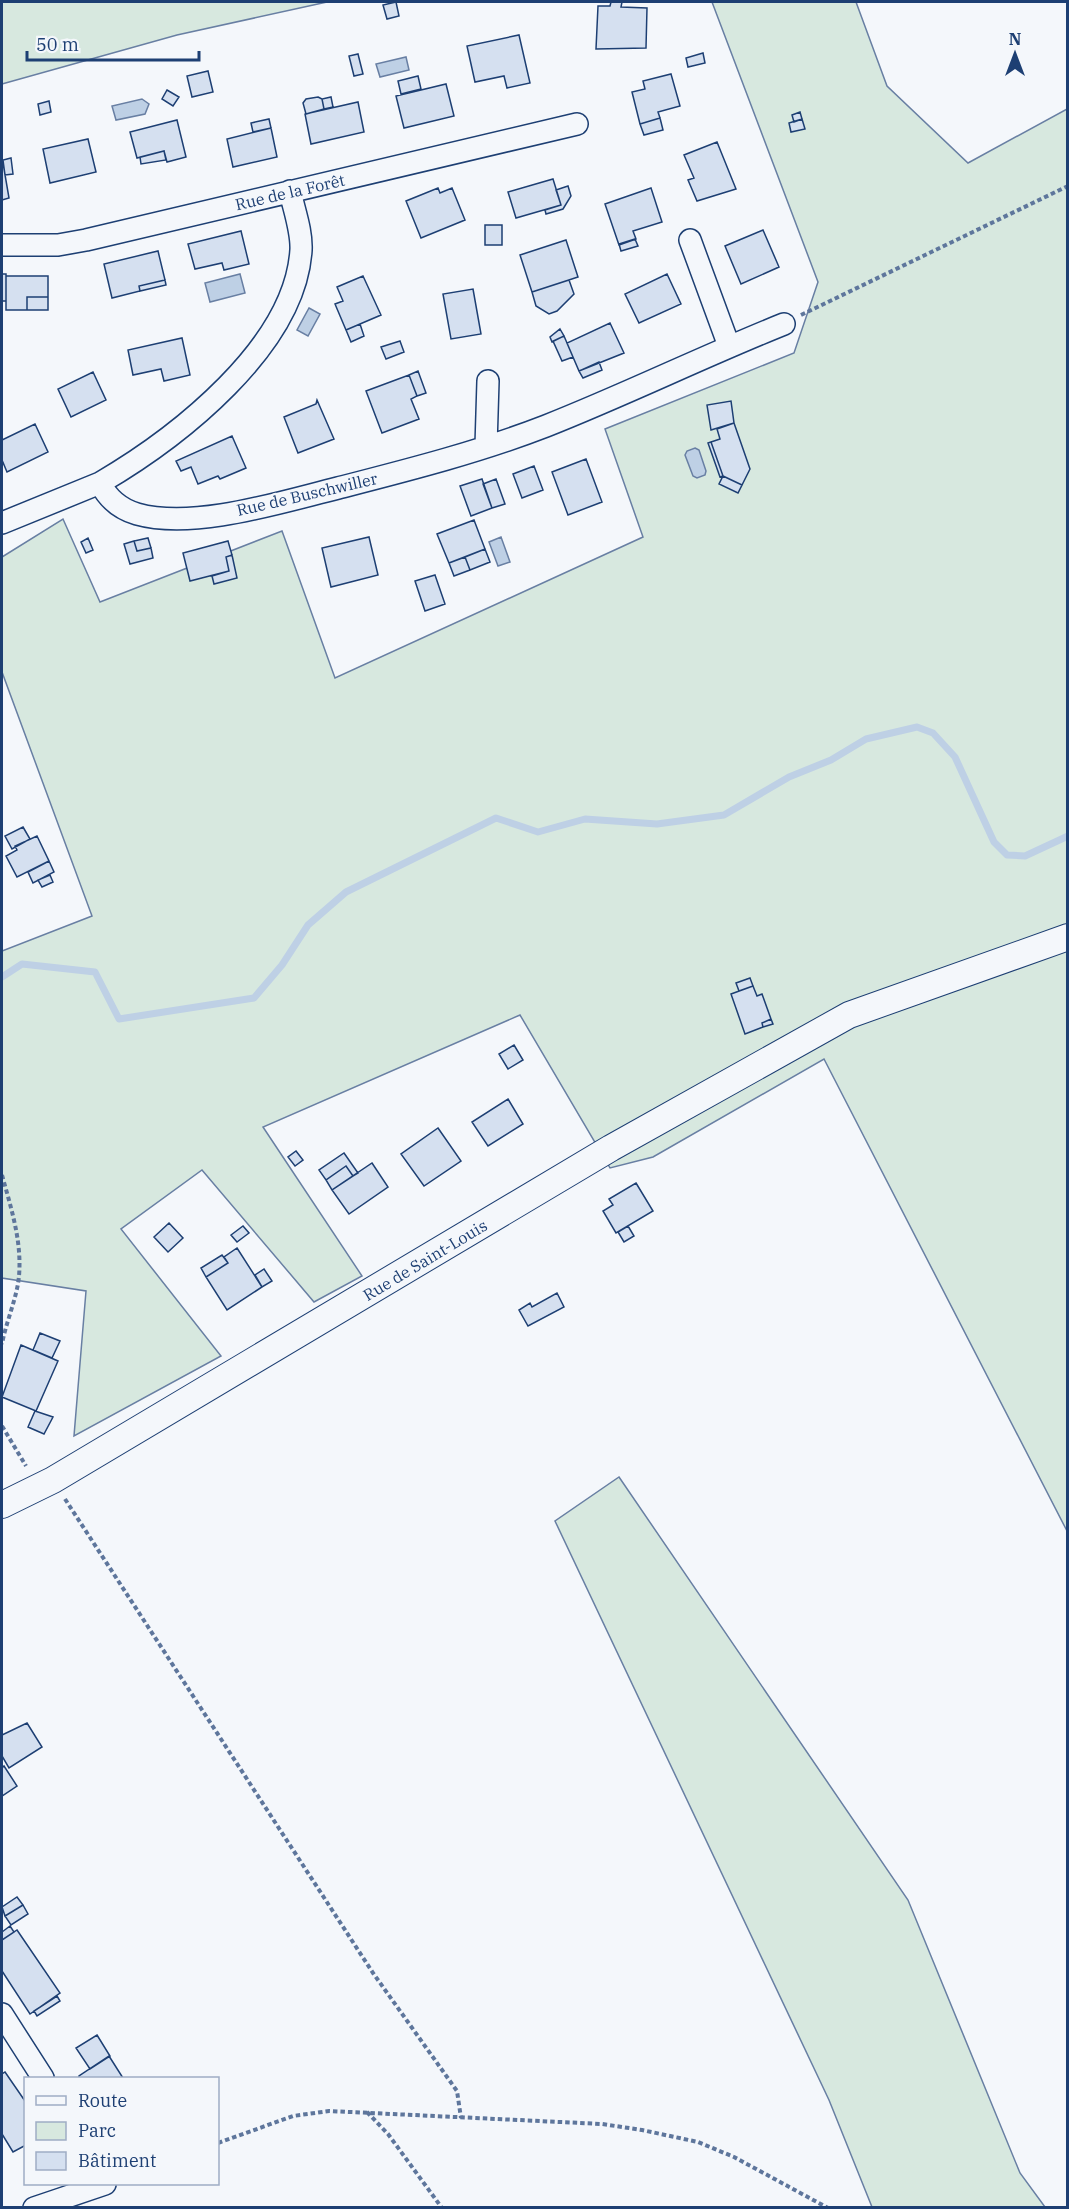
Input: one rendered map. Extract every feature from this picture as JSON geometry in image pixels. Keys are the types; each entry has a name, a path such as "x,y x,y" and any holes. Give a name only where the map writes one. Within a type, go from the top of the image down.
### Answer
{"street":[{"name":"Rue de la Forêt","path":"2,244 58,245 86,240 577,124"},
{"path":"2,523 100,483 144,456 193,418 232,382 267,336 293,287 298,266 300,232 290,192"},
{"path":"690,240 729,346"},
{"name":"Rue de Buschwiller","path":"100,483 119,507 153,517 183,518 254,509 428,464 547,426 784,324"},
{"path":"486,446 488,381"},
{"name":"Rue de Saint-Louis","path":"2,1505 47,1483 611,1148 849,1015 1068,937"},
{"path":"2,2014 42,2077"},
{"path":"34,2208 102,2185"}],"path":[{"path":"784,324 1068,186"},
{"path":"2,1175 16,1225 19,1277 2,1344"},
{"path":"2,1426 47,1483 367,1963 457,2091 461,2118"},
{"path":"367,2112 388,2134 442,2208"},
{"path":"219,2143 309,2113 367,2112 602,2124 698,2142 734,2157 828,2208"}],"green space":[{"path":"2,2 327,2 177,35 2,84"},
{"path":"712,2 856,2 887,86 968,163 1067,109 1067,1531 824,1059 653,1157 610,1168 520,1015 263,1127 362,1276 314,1302 202,1170 121,1229 221,1356 74,1436 86,1291 2,1278 2,951 92,916 2,672 2,557 63,519 100,602 282,531 335,678 643,537 605,429 794,353 818,282"},
{"path":"619,1477 908,1900 1020,2173 1045,2207 872,2207 829,2100 555,1521"}],"water":[{"path":"406,57 409,70 380,77 376,64"},
{"path":"142,99 149,104 145,114 116,120 112,106"},
{"path":"240,274 245,293 210,302 205,283"},
{"path":"309,308 320,314 308,336 297,330"},
{"path":"695,448 699,450 706,471 705,475 697,478 693,476 685,455 687,451"},
{"path":"501,537 510,562 498,566 489,542"}],"building":[{"path":"396,2 399,16 387,19 383,5"},
{"path":"611,2 622,2 621,7 647,8 646,48 596,49 598,6 610,6"},
{"path":"519,35 530,83 507,88 504,76 475,82 467,46"},
{"path":"703,53 705,63 688,67 686,58"},
{"path":"358,54 363,74 354,76 349,56"},
{"path":"208,71 213,92 192,97 187,76"},
{"path":"671,74 680,106 658,112 660,118 640,124 632,92 645,89 643,81"},
{"path":"418,76 421,89 401,94 398,81"},
{"path":"446,84 454,116 404,128 396,96"},
{"path":"167,90 179,97 173,106 162,99"},
{"path":"318,97 322,99 324,109 306,114 303,103 306,99"},
{"path":"331,97 333,107 324,109 322,99"},
{"path":"49,101 51,112 40,115 38,104"},
{"path":"358,102 364,132 311,144 305,114"},
{"path":"800,112 802,119 794,122 792,115"},
{"path":"660,118 663,130 644,135 640,124"},
{"path":"269,119 271,128 253,132 251,123"},
{"path":"802,119 805,129 791,132 789,123"},
{"path":"177,120 186,157 167,162 164,151 137,158 130,132"},
{"path":"271,128 277,157 233,167 227,139"},
{"path":"88,139 96,172 50,183 43,149"},
{"path":"717,142 736,189 697,201 688,180 694,178 684,155"},
{"path":"164,151 166,160 141,164 140,157"},
{"path":"11,158 13,174 5,175 3,160"},
{"path":"2,164 9,198 2,200"},
{"path":"553,179 561,205 516,218 508,192"},
{"path":"568,186 571,196 563,209 546,214 545,210 561,205 556,190"},
{"path":"438,188 440,193 452,188 465,220 421,238 406,201"},
{"path":"651,188 662,222 633,231 636,239 619,245 605,204"},
{"path":"485,225 502,225 502,245 485,245"},
{"path":"763,230 779,267 741,284 725,246"},
{"path":"241,231 249,264 224,270 222,263 195,269 188,244"},
{"path":"635,239 638,246 621,251 619,244"},
{"path":"566,240 578,277 532,292 520,255"},
{"path":"158,251 165,280 139,286 140,291 112,298 104,264"},
{"path":"2,274 6,274 6,301 2,301"},
{"path":"667,274 681,304 639,323 625,294"},
{"path":"6,276 48,276 48,297 27,297 27,310 6,310"},
{"path":"363,276 381,315 346,330 335,304 343,301 337,287"},
{"path":"165,280 166,285 140,291 139,286"},
{"path":"569,280 574,294 557,311 549,314 536,306 532,292"},
{"path":"473,289 481,334 451,339 443,294"},
{"path":"27,297 48,297 48,310 27,310"},
{"path":"610,323 624,353 579,371 567,343"},
{"path":"360,324 364,336 351,342 346,330"},
{"path":"560,329 564,336 552,342 550,337"},
{"path":"564,336 573,357 562,361 553,341"},
{"path":"182,338 190,375 164,381 161,369 133,375 128,350"},
{"path":"400,341 404,352 386,359 381,347"},
{"path":"599,362 602,370 583,378 579,371"},
{"path":"418,371 426,393 417,396 409,375"},
{"path":"93,372 106,400 71,417 58,389"},
{"path":"409,375 417,396 411,399 419,419 382,433 366,391"},
{"path":"317,400 334,439 298,453 284,417 316,404"},
{"path":"731,401 734,423 711,430 707,405"},
{"path":"734,423 750,469 742,485 723,476 711,442 720,439 717,429"},
{"path":"35,424 48,452 7,472 2,460 2,440"},
{"path":"232,436 246,468 220,479 218,476 198,484 191,467 181,471 176,461"},
{"path":"711,442 723,476 720,477 708,443"},
{"path":"586,459 602,502 568,515 552,472"},
{"path":"534,466 543,490 522,498 513,474"},
{"path":"723,476 742,485 738,493 719,484"},
{"path":"482,479 492,508 471,516 460,486"},
{"path":"496,479 505,504 492,508 483,484"},
{"path":"474,520 485,549 449,563 437,534"},
{"path":"369,537 378,575 331,587 322,548"},
{"path":"88,538 93,550 86,553 81,542"},
{"path":"148,538 151,548 137,551 134,541"},
{"path":"134,541 137,551 151,548 153,558 130,564 124,544"},
{"path":"228,541 232,555 226,557 229,571 190,581 183,553"},
{"path":"485,549 490,562 470,570 465,557"},
{"path":"232,555 237,578 214,584 212,576 229,571 226,557"},
{"path":"465,557 470,570 454,576 449,563"},
{"path":"435,575 445,604 425,611 415,581"},
{"path":"23,827 30,839 12,849 5,836"},
{"path":"37,836 49,861 17,877 6,856 17,850 15,846"},
{"path":"49,861 54,872 33,883 28,872"},
{"path":"50,875 53,882 42,887 38,880"},
{"path":"750,978 753,986 739,991 736,983"},
{"path":"753,986 757,996 762,994 771,1019 762,1023 763,1027 745,1034 731,994"},
{"path":"771,1019 773,1024 763,1027 762,1023"},
{"path":"514,1045 523,1060 508,1069 499,1054"},
{"path":"508,1099 523,1124 488,1146 472,1122"},
{"path":"438,1128 461,1161 424,1186 401,1154"},
{"path":"296,1151 303,1160 295,1166 288,1157"},
{"path":"344,1153 358,1173 353,1176 346,1166 326,1180 319,1170"},
{"path":"372,1163 388,1187 349,1214 332,1190"},
{"path":"346,1166 353,1176 332,1190 326,1180"},
{"path":"636,1183 653,1211 616,1233 603,1211 613,1205 609,1199"},
{"path":"169,1223 183,1238 168,1252 154,1237"},
{"path":"243,1226 249,1233 237,1242 231,1235"},
{"path":"628,1226 634,1236 624,1242 618,1232"},
{"path":"237,1248 262,1287 227,1310 206,1277 228,1263 224,1257"},
{"path":"222,1255 228,1263 206,1277 201,1268"},
{"path":"264,1269 272,1281 262,1287 255,1275"},
{"path":"557,1293 564,1307 528,1326 519,1310 530,1303 532,1307"},
{"path":"40,1333 60,1341 52,1358 33,1350"},
{"path":"21,1345 58,1361 36,1411 2,1397"},
{"path":"35,1411 53,1417 44,1434 28,1427"},
{"path":"27,1723 42,1747 9,1768 2,1756 2,1735"},
{"path":"4,1766 17,1786 2,1796 2,1768"},
{"path":"17,1897 23,1905 5,1916 2,1907"},
{"path":"23,1905 28,1914 11,1925 5,1916"},
{"path":"10,1926 14,1932 2,1940 2,1932"},
{"path":"17,1930 60,1993 30,2014 2,1971 2,1940"},
{"path":"57,1996 60,2001 37,2016 34,2011"},
{"path":"97,2035 110,2056 90,2069 76,2048"},
{"path":"109,2056 122,2077 79,2077"},
{"path":"5,2072 24,2100 24,2146 13,2152 2,2134 2,2074"}],"waterway":[{"path":"2,977 22,964 95,972 119,1019 254,998 282,965 308,925 346,892 496,818 538,832 585,819 657,824 724,815 789,777 831,760 866,739 917,727 933,733 955,757 994,842 1007,855 1025,856 1068,836"}]}
